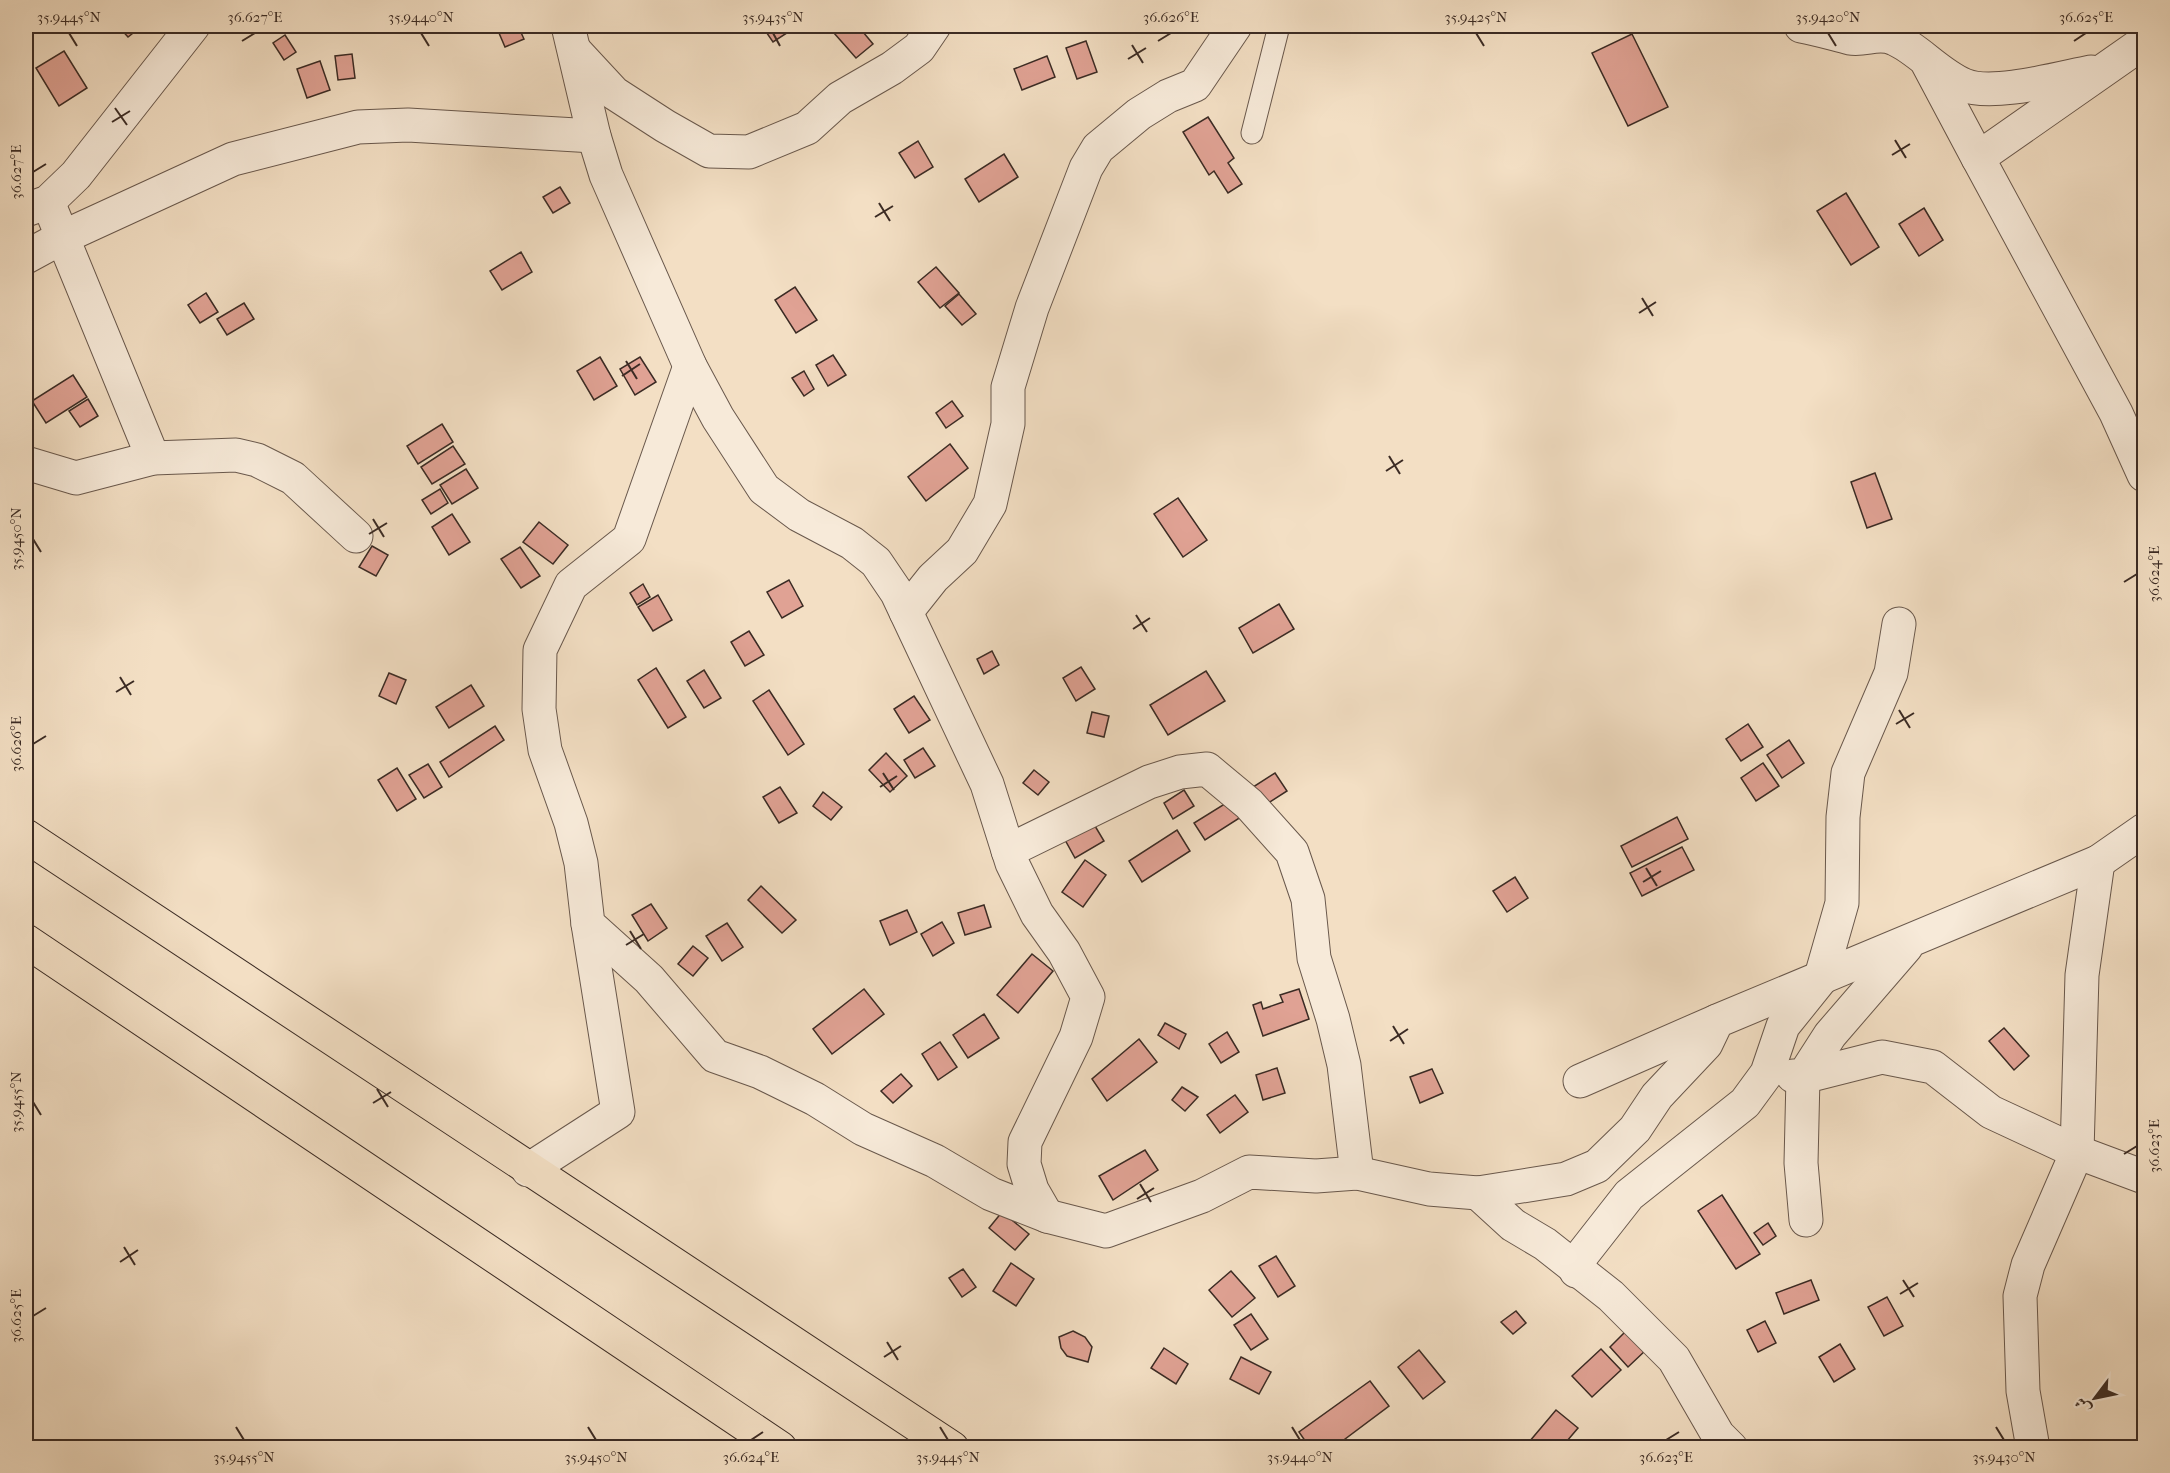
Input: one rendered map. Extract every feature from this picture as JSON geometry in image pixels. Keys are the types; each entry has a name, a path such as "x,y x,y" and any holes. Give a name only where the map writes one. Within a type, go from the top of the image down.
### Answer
{"main road":[{"path":"26,836 528,1170 952,1448"},
{"path":"26,941 780,1448"}],"street":[{"path":"153,458 61,238 37,206 105,140 192,26"},
{"path":"571,38 614,93 665,126 709,151 749,152 807,128 840,98 892,68 919,48 934,26"},
{"path":"906,612 933,578 962,551 990,504 1008,424 1008,387 1032,309 1086,168 1098,148 1132,119 1168,96 1195,85 1234,26"},
{"path":"1801,26 1852,38 1875,34 1895,38 1927,63 1965,86 1989,88 2026,85 2104,69"},
{"path":"1906,26 2116,413 2145,475"},
{"path":"571,38 594,136 606,174 690,366 718,418 764,489 799,515 852,543 876,562 906,612 987,784 1008,851 1037,914 1064,952 1088,997 1076,1037 1025,1142 1024,1164 1032,1190 1047,1216"},
{"path":"1978,158 2145,42"},
{"path":"26,257 61,238 233,159 358,127 408,125 594,136"},
{"path":"528,1170 618,1112 588,924 581,863 571,823 545,750 539,709 540,650 571,585 629,539 690,366"},
{"path":"26,463 76,478 153,458 236,455 257,460 293,478 356,536"},
{"path":"1576,1271 1582,1255 1629,1195 1745,1102 1767,1073 1783,1026 1820,980 1842,903 1843,817 1848,773 1891,674 1899,624"},
{"path":"1008,851 1149,782 1180,772 1207,769 1249,804 1292,852 1308,899 1314,958 1334,1018 1344,1065 1357,1173"},
{"path":"1580,1081 1717,1021 1820,980 2098,862 2145,830"},
{"path":"2033,1448 2023,1391 2020,1296 2028,1265 2077,1152 2082,975 2098,862"},
{"path":"588,924 649,979 715,1056 760,1072 815,1099 863,1129 935,1161 991,1194 1047,1216 1106,1232 1202,1196 1249,1172 1316,1176 1357,1173 1430,1189 1478,1193 1566,1179 1597,1166 1635,1129 1657,1096 1706,1044 1717,1021"},
{"path":"1806,1220 1801,1163 1803,1077 1830,1035 1911,941"},
{"path":"1767,1073 1803,1077 1882,1057 1933,1067 1991,1112 2077,1152 2145,1177"},
{"path":"1478,1193 1513,1225 1545,1244 1576,1271 1611,1296 1674,1359 1718,1435 1731,1448"}],"lane":[{"path":"1252,133 1279,26"}],"building":[{"path":"118,26 142,26 128,37"},
{"path":"496,26 518,26 524,39 505,47"},
{"path":"762,26 791,26 793,29 773,42"},
{"path":"842,26 858,26 873,44 856,58 834,33"},
{"path":"1632,34 1668,107 1628,126 1592,53"},
{"path":"285,35 296,52 284,60 273,43"},
{"path":"1086,41 1097,72 1077,79 1066,48"},
{"path":"64,51 87,88 59,106 36,68"},
{"path":"352,54 355,78 338,80 335,56"},
{"path":"1047,56 1055,77 1022,90 1014,69"},
{"path":"320,61 330,90 307,98 297,69"},
{"path":"1208,117 1234,158 1228,163 1242,184 1228,193 1214,171 1209,175 1183,132"},
{"path":"918,141 933,167 915,178 899,153"},
{"path":"1004,154 1018,177 979,202 965,179"},
{"path":"560,187 570,203 553,213 543,197"},
{"path":"1846,193 1879,247 1851,265 1817,211"},
{"path":"1924,208 1943,240 1919,256 1899,224"},
{"path":"521,252 532,272 502,290 490,271"},
{"path":"936,267 959,293 940,308 918,282"},
{"path":"795,287 817,320 796,333 775,300"},
{"path":"206,293 218,312 200,323 188,305"},
{"path":"959,294 976,314 962,325 945,306"},
{"path":"244,303 254,319 227,335 217,319"},
{"path":"833,355 846,375 828,386 816,365"},
{"path":"600,357 617,386 594,400 577,371"},
{"path":"640,357 656,382 635,395 620,369"},
{"path":"804,371 814,389 804,396 792,378"},
{"path":"73,375 87,397 46,423 32,401"},
{"path":"88,399 98,416 80,427 69,411"},
{"path":"952,401 963,416 946,428 936,413"},
{"path":"442,424 453,442 418,464 407,446"},
{"path":"950,444 968,468 926,501 908,477"},
{"path":"453,446 465,464 432,484 421,467"},
{"path":"466,469 478,488 452,504 440,485"},
{"path":"1875,473 1892,519 1867,528 1851,482"},
{"path":"440,489 448,503 431,514 422,500"},
{"path":"1178,498 1207,540 1183,557 1154,514"},
{"path":"452,514 470,542 449,555 432,527"},
{"path":"539,522 568,545 553,564 523,542"},
{"path":"372,546 388,555 376,576 359,567"},
{"path":"520,547 540,576 521,588 501,559"},
{"path":"789,580 803,606 782,618 767,592"},
{"path":"643,584 650,597 637,605 630,593"},
{"path":"658,595 672,620 653,631 638,607"},
{"path":"1279,604 1294,629 1253,653 1239,628"},
{"path":"749,631 764,655 745,666 731,642"},
{"path":"992,651 999,665 984,674 977,659"},
{"path":"1081,667 1095,689 1076,701 1063,678"},
{"path":"656,668 686,717 668,728 638,680"},
{"path":"704,670 721,698 704,708 687,681"},
{"path":"1206,671 1225,701 1168,735 1150,705"},
{"path":"389,673 406,680 396,704 379,696"},
{"path":"471,685 484,706 449,728 436,707"},
{"path":"769,690 804,744 788,755 753,701"},
{"path":"914,696 930,720 909,733 894,709"},
{"path":"1092,712 1109,716 1104,737 1087,733"},
{"path":"1748,724 1763,747 1741,761 1726,739"},
{"path":"495,726 504,740 449,777 440,762"},
{"path":"1789,740 1804,763 1782,778 1767,755"},
{"path":"923,748 935,766 915,778 904,760"},
{"path":"886,753 907,776 890,792 869,770"},
{"path":"1763,763 1779,786 1756,801 1741,778"},
{"path":"428,764 442,787 424,798 409,775"},
{"path":"397,768 416,799 397,811 378,780"},
{"path":"1034,770 1049,782 1038,795 1023,783"},
{"path":"1275,773 1287,791 1262,807 1250,789"},
{"path":"780,787 797,813 779,823 763,797"},
{"path":"1184,790 1194,806 1173,819 1164,803"},
{"path":"823,792 842,807 831,820 813,806"},
{"path":"1231,800 1241,817 1205,840 1194,823"},
{"path":"1677,817 1688,839 1632,867 1621,846"},
{"path":"1092,821 1104,841 1075,858 1064,838"},
{"path":"1177,830 1190,851 1142,882 1129,861"},
{"path":"1682,847 1694,870 1642,896 1630,873"},
{"path":"1085,860 1106,875 1083,907 1062,892"},
{"path":"1515,877 1528,898 1507,912 1493,891"},
{"path":"761,886 796,920 782,933 748,900"},
{"path":"651,904 667,928 648,941 632,915"},
{"path":"984,905 991,927 965,935 958,913"},
{"path":"907,910 917,932 890,945 880,921"},
{"path":"942,922 954,943 933,956 921,934"},
{"path":"727,923 743,947 722,961 706,936"},
{"path":"693,946 708,958 693,976 678,964"},
{"path":"1032,954 1053,971 1018,1013 997,995"},
{"path":"864,989 884,1014 832,1054 813,1029"},
{"path":"1299,989 1309,1019 1263,1036 1253,1005 1261,1002 1263,1009 1283,1002 1280,995"},
{"path":"984,1014 999,1038 968,1058 953,1035"},
{"path":"1165,1023 1186,1034 1179,1049 1158,1035"},
{"path":"2004,1028 2029,1056 2014,1070 1989,1041"},
{"path":"1227,1032 1239,1052 1221,1063 1209,1044"},
{"path":"1139,1039 1157,1062 1107,1101 1092,1079"},
{"path":"940,1042 957,1067 938,1080 922,1054"},
{"path":"1277,1068 1285,1093 1263,1100 1256,1075"},
{"path":"1432,1069 1443,1093 1420,1103 1410,1077"},
{"path":"901,1074 912,1086 893,1103 881,1091"},
{"path":"1182,1087 1198,1097 1185,1111 1172,1100"},
{"path":"1235,1095 1248,1112 1220,1133 1207,1115"},
{"path":"1145,1150 1158,1170 1113,1200 1099,1176"},
{"path":"1722,1195 1760,1254 1736,1269 1698,1211"},
{"path":"1002,1212 1029,1234 1015,1250 989,1228"},
{"path":"1768,1223 1776,1236 1763,1245 1754,1233"},
{"path":"1276,1256 1295,1286 1278,1297 1259,1266"},
{"path":"1011,1263 1034,1279 1016,1306 993,1291"},
{"path":"963,1269 976,1287 962,1297 949,1278"},
{"path":"1231,1271 1255,1298 1232,1317 1209,1290"},
{"path":"1811,1280 1819,1300 1784,1314 1776,1293"},
{"path":"1887,1297 1903,1326 1884,1336 1868,1307"},
{"path":"1516,1311 1526,1323 1513,1334 1501,1322"},
{"path":"1251,1314 1268,1339 1251,1350 1234,1325"},
{"path":"1765,1321 1776,1343 1758,1352 1747,1330"},
{"path":"1628,1329 1647,1349 1628,1367 1610,1347"},
{"path":"1073,1331 1085,1337 1092,1347 1088,1362 1067,1356 1061,1348 1059,1337"},
{"path":"1840,1344 1855,1369 1834,1382 1819,1357"},
{"path":"1164,1348 1188,1364 1176,1384 1151,1368"},
{"path":"1601,1349 1621,1370 1592,1397 1572,1376"},
{"path":"1419,1350 1445,1382 1423,1399 1398,1367"},
{"path":"1241,1357 1271,1372 1259,1394 1230,1379"},
{"path":"1370,1381 1389,1406 1333,1448 1310,1448 1299,1432"},
{"path":"1556,1410 1578,1428 1561,1448 1524,1448"}]}
